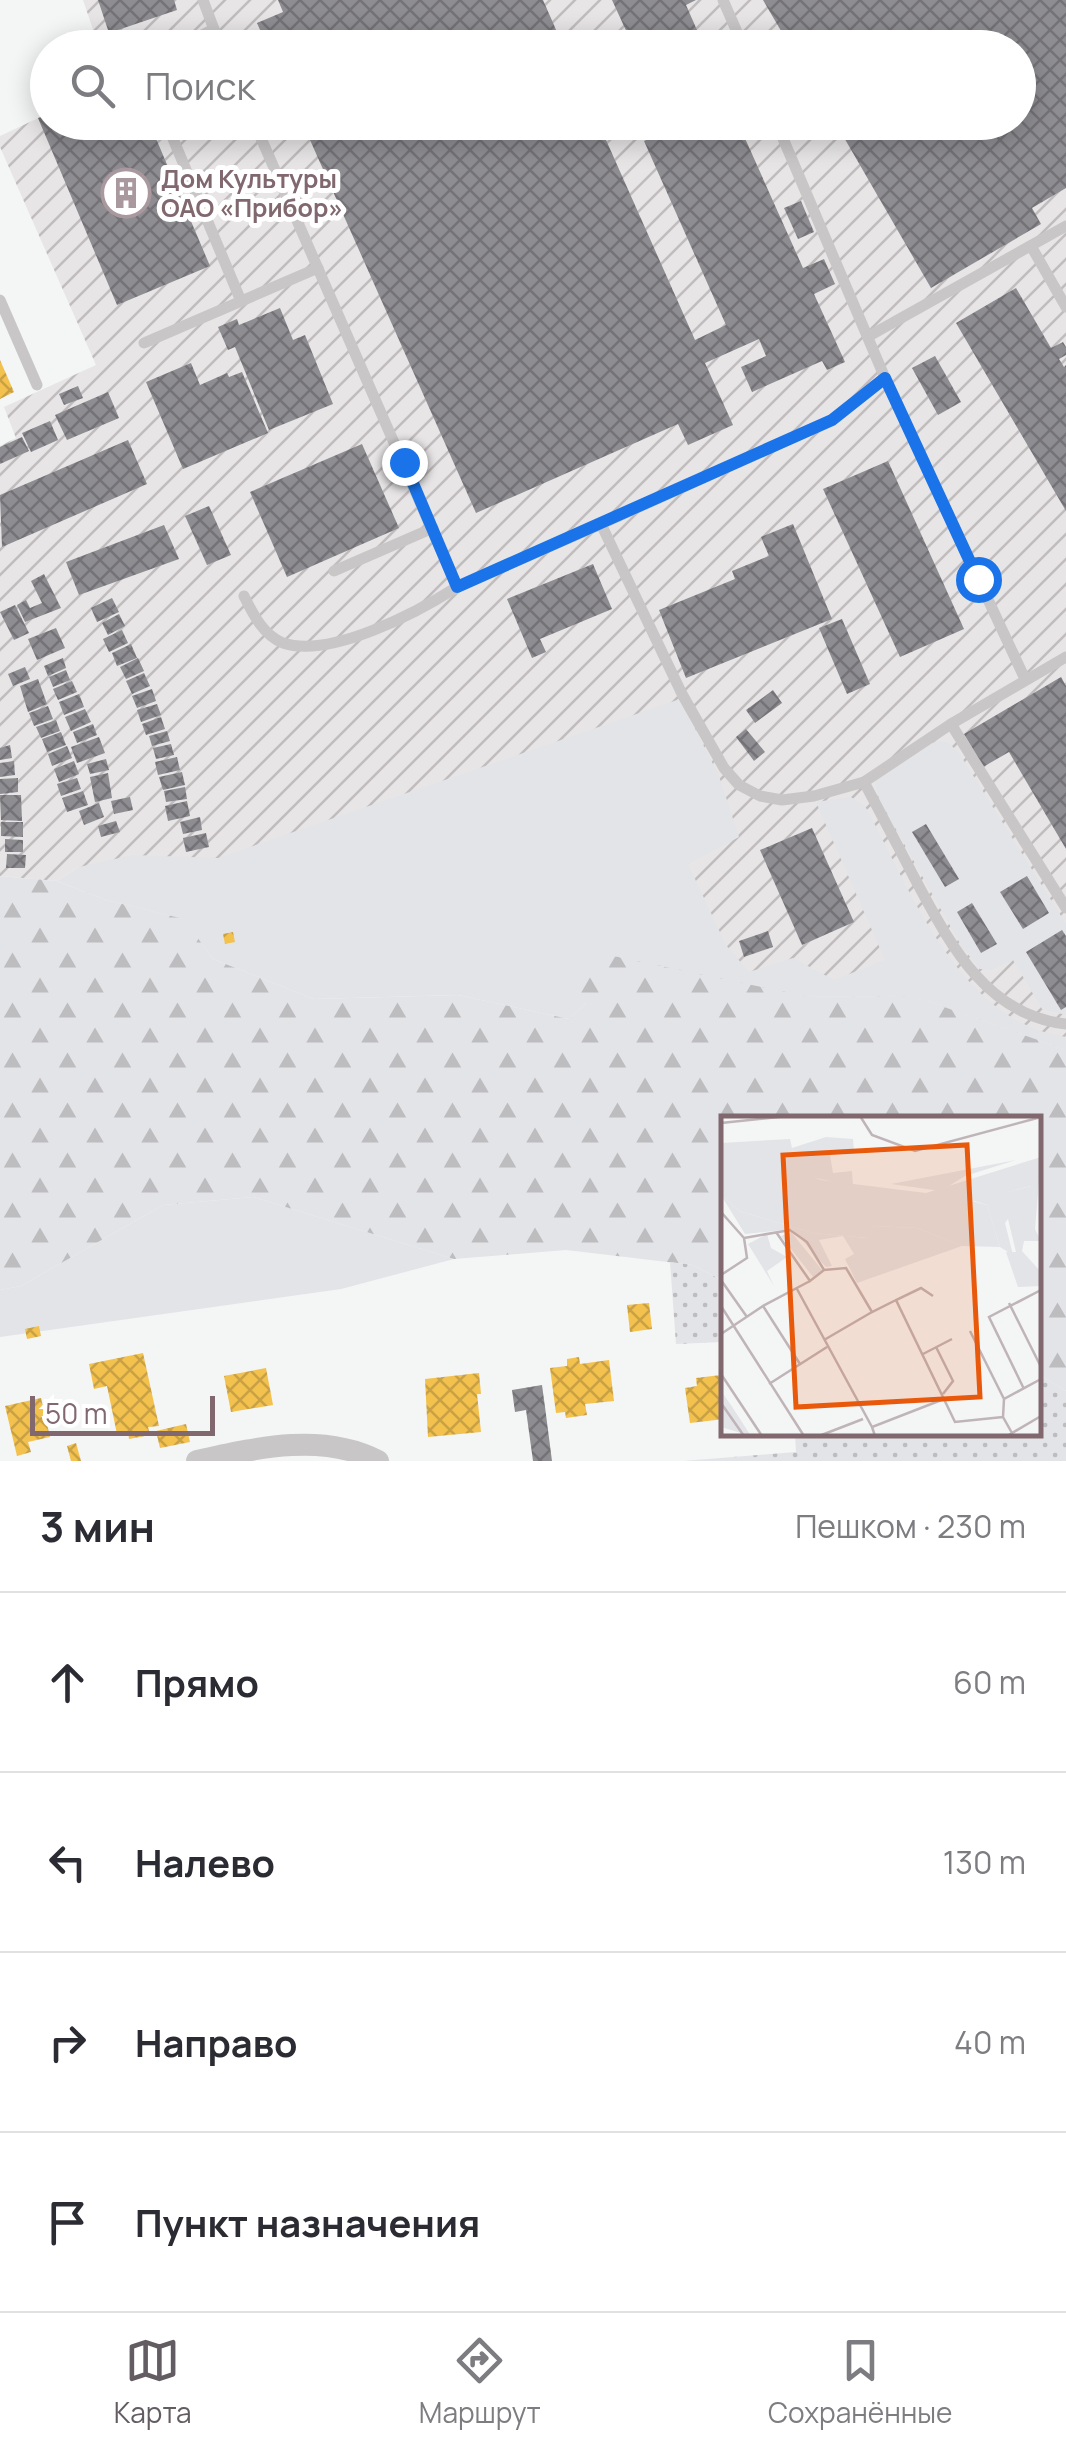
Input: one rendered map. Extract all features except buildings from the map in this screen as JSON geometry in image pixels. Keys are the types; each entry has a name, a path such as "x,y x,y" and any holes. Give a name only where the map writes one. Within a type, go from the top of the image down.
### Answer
{"street":[{"path":"196,1461 303,1444 338,1446 378,1461"}],"lane":[{"path":"202,0 214,30"},
{"path":"723,0 736,30"},
{"path":"174,140 241,301"},
{"path":"262,140 457,587"},
{"path":"784,140 885,378 1025,679"},
{"path":"869,336 1066,226"},
{"path":"1031,246 1066,307"},
{"path":"144,344 318,268"},
{"path":"0,300 38,386"},
{"path":"244,596 269,634 282,642 308,647 336,643 428,606 457,587 832,420 885,378"},
{"path":"601,524 682,694 724,768 739,785 760,796 782,800 814,796 864,782 951,724 1066,656"},
{"path":"334,571 433,528"},
{"path":"951,724 1066,908"},
{"path":"864,782 954,951 981,983 1013,1006 1066,1024"}],"shaded area":[{"path":"83,0 1066,0 1066,1050 916,997 805,996 79,867 57,881 0,876 0,446 16,438 4,407 96,365 0,147 0,136 30,122 30,140 1036,140 1036,30 93,30"}],"green space":[{"path":"680,699 719,776 739,837 688,864 726,945 749,972 793,958 834,980 885,960 816,802 851,797 865,806 921,912 968,979 996,1006 1029,1026 1066,1037 1066,1050 916,997 805,996 604,954 586,1003 569,1019 458,995 314,999 213,959 183,919 106,900 57,881 79,867 133,855 218,858"},
{"path":"940,741 949,743 959,753 1066,924 1066,1015 1042,1009 1013,960 991,970 980,969 962,947 879,799 875,784 879,776"},
{"path":"0,876 57,881 106,900 184,919 213,959 314,999 458,995 569,1019 586,1003 570,981 603,954 805,996 916,997 1066,1050 1066,1391 1041,1375 1041,1116 721,1116 721,1280 693,1265 566,1250 454,1259 253,1197 163,1205 21,1286 0,1290"},
{"path":"253,1197 454,1259 341,1289 0,1337 0,1290 21,1286 163,1205"},
{"path":"670,1262 693,1265 721,1280 721,1342 676,1344"},
{"path":"1041,1375 1066,1391 1066,1461 683,1461 796,1452 795,1436 1041,1436"}],"place":[{"name":"Дом Культуры ОАО «Прибор»","path":"126,193"}],"route":[{"path":"404,462 457,587 832,420 885,378 978,579"}]}
